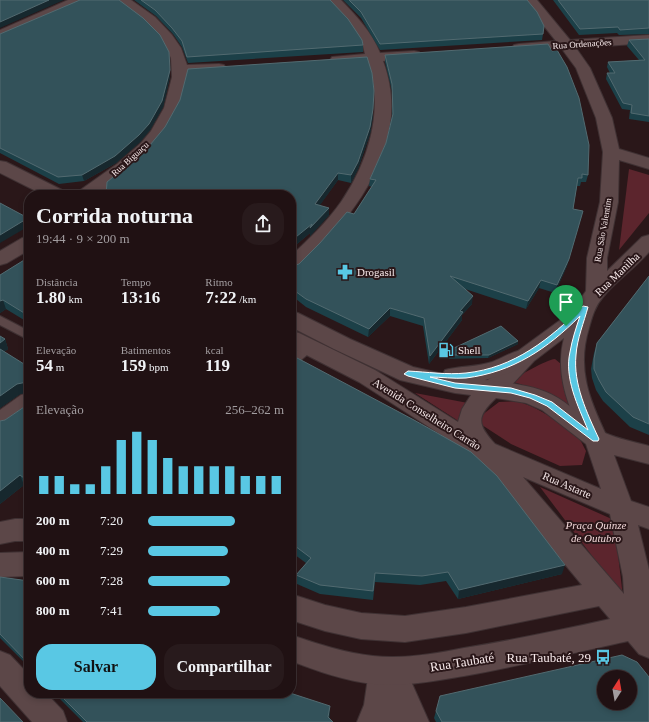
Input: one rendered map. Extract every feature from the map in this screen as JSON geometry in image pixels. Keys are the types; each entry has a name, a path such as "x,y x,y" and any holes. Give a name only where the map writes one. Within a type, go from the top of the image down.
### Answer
{"street":[{"path":"0,35 79,0"},
{"path":"122,0 151,19 165,35 175,50 181,70 235,67"},
{"path":"296,262 338,218 354,196 372,160 383,118 384,94 375,58 363,34 353,19 334,0"},
{"name":"Rua São Valentim","path":"530,0 548,20 583,68 596,95 604,118 611,152 609,202 597,258 591,299"},
{"name":"Rua Ordenações","path":"502,49 649,39"},
{"path":"320,61 430,54"},
{"name":"Rua Biguaçu","path":"92,190 122,168 152,139 172,108 181,70"},
{"path":"611,152 649,164"},
{"path":"0,166 48,190"},
{"path":"0,182 24,195"},
{"name":"Rua Manilha","path":"486,451 472,433 470,421 473,410 478,401 500,383 526,356 566,326 649,241"},
{"path":"0,259 24,245"},
{"path":"591,299 572,354 574,385 596,439 621,508 637,577 641,636"},
{"name":"Avenida Conselheiro Carrão","path":"296,321 342,344 408,374 455,386 511,391 532,396 550,404 596,439"},
{"name":"Avenida Conselheiro Carrão","path":"300,342 367,376 486,451 641,636"},
{"path":"408,374 444,376 481,374 503,368 526,356"},
{"path":"0,422 24,405"},
{"path":"596,439 649,456"},
{"name":"Rua Astarte","path":"486,451 621,508 649,518"},
{"path":"0,533 24,530"},
{"path":"0,565 24,564"},
{"path":"296,609 324,618 361,626 405,629 466,620 604,593"},
{"name":"Rua Taubaté","path":"296,650 318,658 365,670 388,671 434,667 641,636"},
{"path":"0,665 24,691"},
{"path":"372,722 379,705 388,671"},
{"path":"388,671 414,722"},
{"path":"30,698 52,722"},
{"path":"382,722 403,722"}],"lane":[{"path":"0,320 24,333"}],"green space":[{"path":"629,169 649,175 649,213 619,250"},
{"path":"555,359 561,364 563,383 571,406 556,398 509,381 539,365"},
{"path":"415,393 468,403 461,412 460,422"},
{"path":"499,402 516,402 533,407 569,429 580,440 586,451 582,465 560,466 511,444 482,425 482,415"},
{"name":"Praça Quinze de Outubro","path":"540,487 614,520 623,597"}],"building":[{"path":"0,0 49,0 0,22"},
{"path":"80,0 119,0 143,18 160,35 169,52 170,70 162,101 149,124 139,135 115,156 82,175 58,177 0,148 0,34"},
{"path":"141,0 330,0 348,19 362,40 363,45 187,57 182,41 172,28 155,10"},
{"path":"349,0 527,0 537,12 544,26 543,34 380,44 361,12"},
{"path":"558,0 649,0 649,28 620,30 618,27 580,29"},
{"path":"649,39 649,116 631,113 632,105 623,103 607,73 615,73 608,62 645,60 629,40"},
{"path":"548,44 552,51 557,50 567,67 579,98 589,145 588,175 582,174 582,178 578,178 573,209 583,211 569,259 557,285 541,280 528,301 450,276 473,296 460,311 463,312 430,356 424,318 390,308 369,329 306,299 296,292 296,265 299,264 320,243 347,212 354,214 376,180 370,179 386,143 393,114 392,84 385,55"},
{"path":"367,57 372,73 374,91 370,127 358,162 351,175 338,173 315,204 329,208 310,228 312,224 296,237 296,190 106,190 107,182 145,151 165,127 180,100 188,69"},
{"path":"0,203 24,216 24,220 0,235"},
{"path":"24,260 24,313 3,300 0,301 0,275"},
{"path":"649,276 649,424 633,417 606,392 594,369 594,359 597,343"},
{"path":"501,326 518,341 489,355 439,355"},
{"path":"0,336 5,339 0,343"},
{"path":"0,349 24,364 24,383 17,384 0,396"},
{"path":"296,358 471,452 497,476 565,565 459,590 448,572 422,576 375,573 373,591 320,585 296,575 311,558 296,547"},
{"path":"24,407 24,478 20,475 0,491 0,421 5,420"},
{"path":"0,577 24,580 24,659 0,634"},
{"path":"622,655 637,662 649,677 649,722 442,722 436,711 440,696"},
{"path":"296,695 330,706 328,717 333,722 87,722 63,698 296,698"},
{"path":"0,698 23,722 0,722"}],"place":[{"name":"Drogasil","path":"345,272"},
{"name":"Shell","path":"446,350"},
{"name":"Rua Taubaté, 29","path":"603,657"}],"route":[{"path":"585,307 572,354 572,370 574,385 596,439 550,404 532,396 511,391 455,386 408,374 465,376 497,370 526,356 566,326 585,307"}]}
